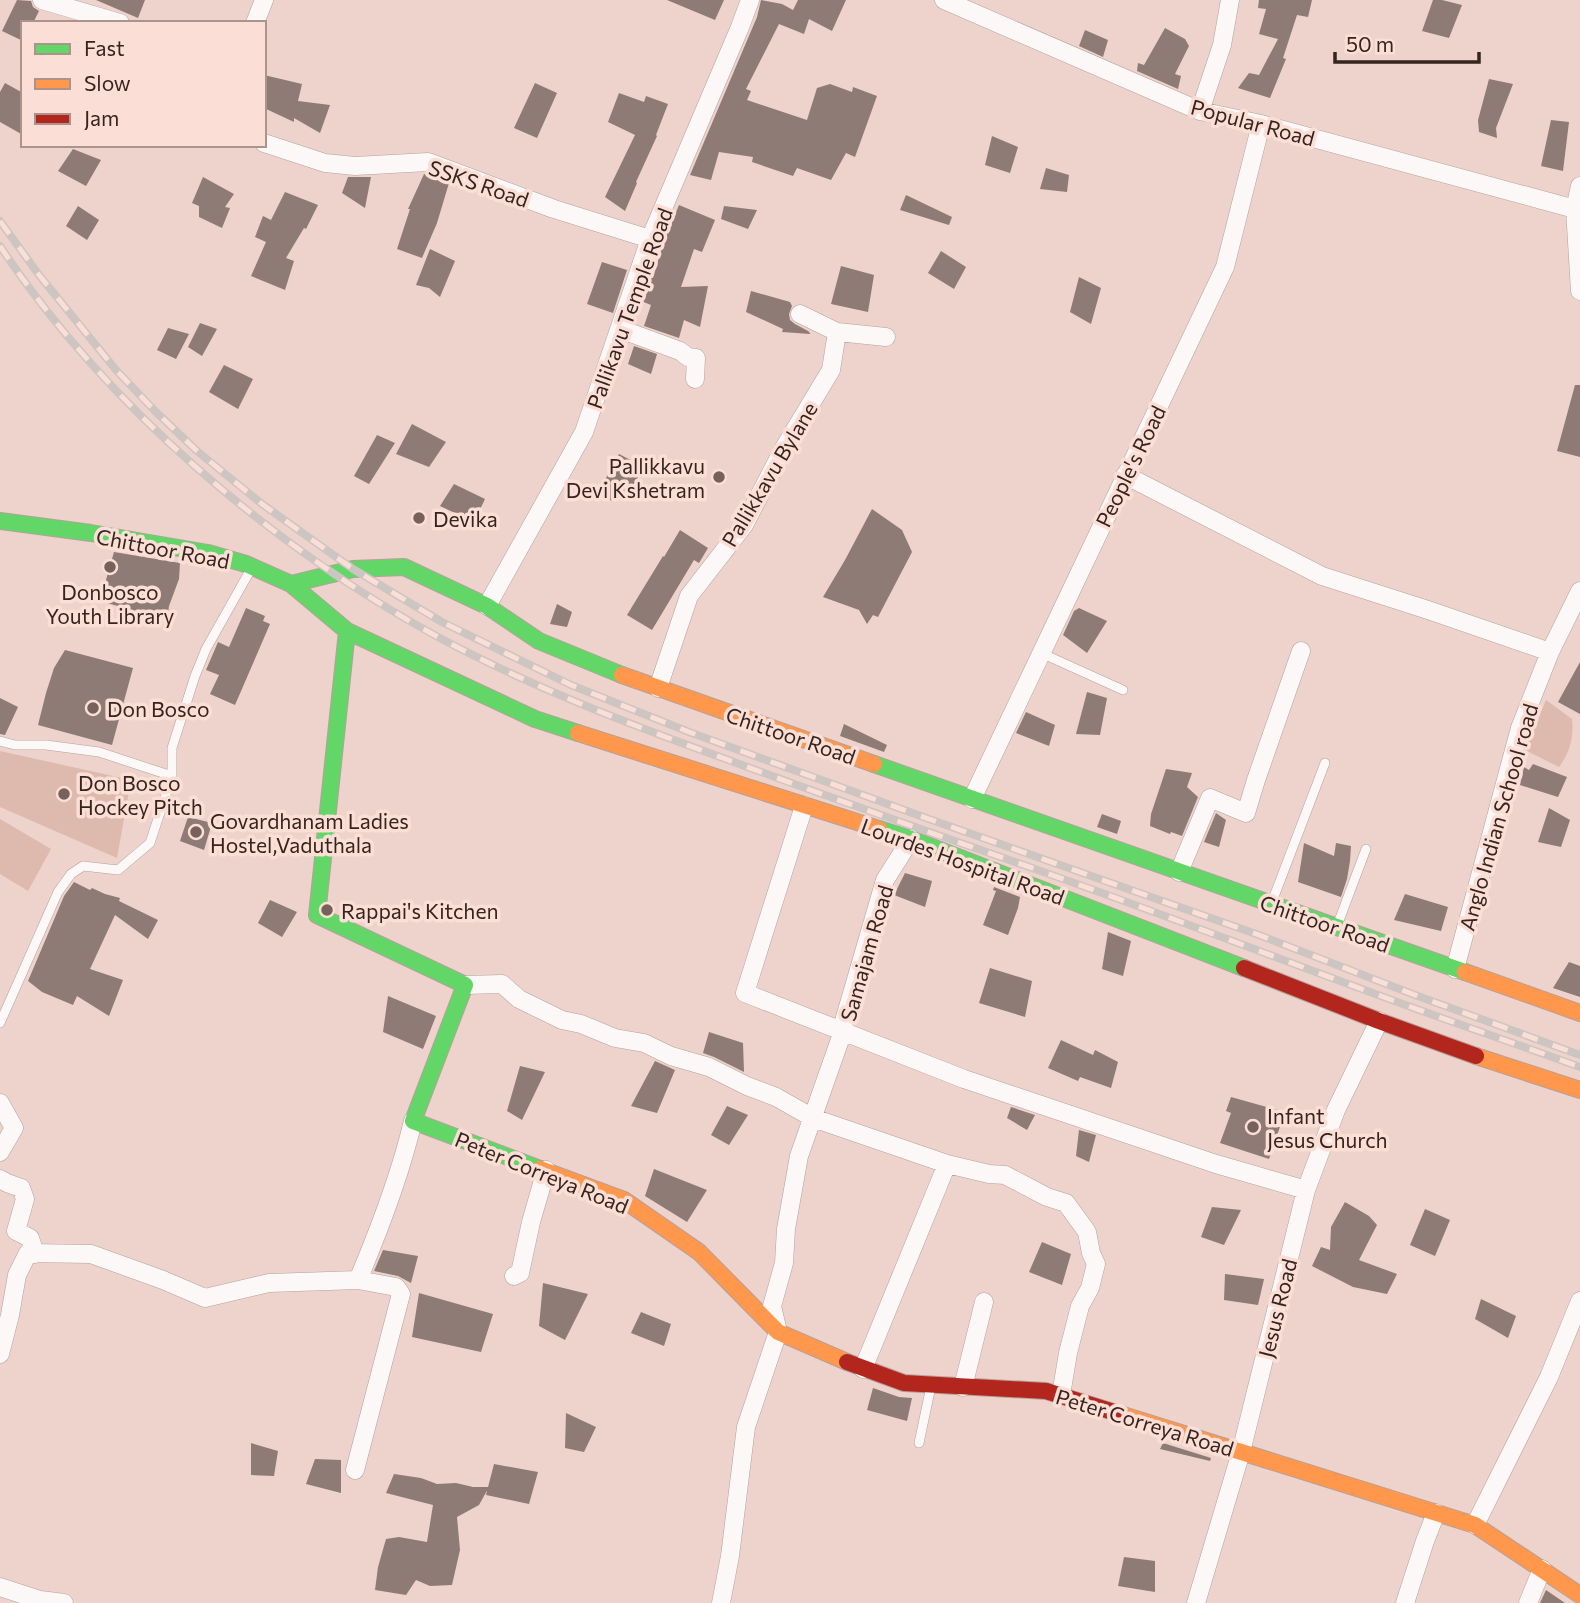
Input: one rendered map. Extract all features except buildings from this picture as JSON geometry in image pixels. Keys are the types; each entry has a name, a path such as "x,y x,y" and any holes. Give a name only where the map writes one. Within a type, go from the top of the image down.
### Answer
{"street":[{"path":"43,0 113,21"},
{"path":"256,21 264,0"},
{"name":"Pallikavu Temple Road","path":"486,606 584,432 650,239 750,0"},
{"name":"Popular Road","path":"944,0 1200,111 1261,124 1575,209"},
{"path":"1200,111 1222,45 1230,0"},
{"name":"People's Road","path":"972,799 1225,267 1261,124"},
{"name":"SSKS Road","path":"266,144 325,163 355,166 428,162 554,209 650,239"},
{"path":"1580,186 1575,209 1580,291"},
{"path":"800,314 837,332 886,337"},
{"path":"621,329 696,358 695,379"},
{"name":"Pallikkavu Bylane","path":"658,688 689,596 744,525 784,448 831,370 837,332"},
{"path":"1125,475 1322,576 1550,652"},
{"name":"Chittoor Road","path":"0,521 208,553 252,567 291,584 353,569 404,567 486,606 539,641 601,668 1580,1013"},
{"path":"291,584 347,631 317,915 465,985 502,984 519,999 562,1020 581,1024 615,1038 644,1043 671,1056 709,1067 776,1097 813,1118 947,1164 1005,1175 1047,1197 1066,1203 1087,1232 1096,1264 1090,1288 1080,1306 1061,1395"},
{"name":"Anglo Indian School road","path":"1455,969 1520,728 1550,652 1580,591"},
{"name":"Lourdes Hospital Road","path":"347,631 535,719 911,839 1380,1021 1580,1090"},
{"path":"1180,872 1210,798 1246,813 1301,651"},
{"path":"804,806 745,993 976,1083 1216,1164 1307,1190"},
{"name":"Samajam Road","path":"778,1332 772,1306 784,1263 786,1229 799,1156 844,1031 844,1021 885,880 911,839"},
{"path":"358,1280 391,1197 413,1121 465,985"},
{"name":"Jesus Road","path":"1196,1603 1241,1451 1307,1190 1336,1110 1380,1021"},
{"path":"0,1103 14,1128 0,1152"},
{"name":"Peter Correya Road","path":"413,1121 624,1200 699,1252 778,1332 863,1369 904,1383 1046,1391 1241,1451 1475,1525 1580,1595"},
{"path":"863,1369 947,1164"},
{"path":"514,1276 520,1273 546,1170"},
{"path":"0,1179 21,1188 25,1199 16,1231 30,1238 35,1254"},
{"path":"0,1354 17,1275 28,1253 90,1254 205,1298 269,1283 358,1280 396,1287 401,1294 355,1471"},
{"path":"1475,1525 1549,1377 1580,1301"},
{"path":"963,1387 984,1302"},
{"path":"721,1603 730,1556 746,1427 778,1332"},
{"path":"1405,1603 1424,1541 1436,1513"},
{"path":"1528,1603 1542,1569"},
{"path":"0,1587 39,1602 64,1603"}],"lane":[{"path":"0,1023 58,892 71,874 83,866 118,870 149,843 172,776 172,748 195,676 206,649 252,567"},
{"path":"1041,653 1123,690"},
{"path":"0,741 15,746 46,746 99,752 172,776"},
{"path":"1271,904 1325,763"},
{"path":"1337,927 1366,849"},
{"path":"919,1443 931,1385"}],"shaded area":[{"path":"1546,700 1572,719 1570,744 1559,767 1525,750"},
{"name":"Don Bosco Hockey Pitch","path":"0,751 131,780 117,858 0,807"},
{"path":"0,819 51,849 28,891 0,874"}],"railway":[{"path":"0,221 39,275 116,370 197,451 262,504 353,569 442,622 571,685 689,732 1259,935 1580,1055"},
{"path":"0,246 42,305 89,361 141,416 196,467 314,560 376,601 472,655 578,703 650,731 1580,1067"}],"traffic: fast":[{"path":"0,521 208,553 246,564 291,584 347,631 535,719 578,733"},
{"path":"291,584 353,569 404,567 487,606 539,641 622,675"},
{"path":"347,631 317,915 465,985 413,1121 540,1169"},
{"path":"874,764 1465,972"},
{"path":"879,829 1244,968"}],"traffic: slow":[{"path":"622,675 874,764"},
{"path":"578,733 879,829"},
{"path":"1465,972 1580,1013"},
{"path":"1476,1056 1580,1090"},
{"path":"540,1169 624,1200 699,1252 778,1332 847,1362"},
{"path":"1120,1414 1475,1525 1580,1595"}],"traffic: jam":[{"path":"1244,968 1476,1056"},
{"path":"847,1362 904,1383 1046,1391 1120,1414"}],"place":[{"name":"Pallikkavu Devi Kshetram","path":"719,477"},
{"name":"Devika","path":"419,518"},
{"name":"Donbosco Youth Library","path":"110,567"},
{"name":"Don Bosco","path":"93,708"},
{"name":"Don Bosco Hockey Pitch","path":"64,794"},
{"name":"Govardhanam Ladies Hostel,Vaduthala","path":"196,832"},
{"name":"Rappai's Kitchen","path":"327,910"},
{"name":"Infant Jesus Church","path":"1253,1127"}]}
